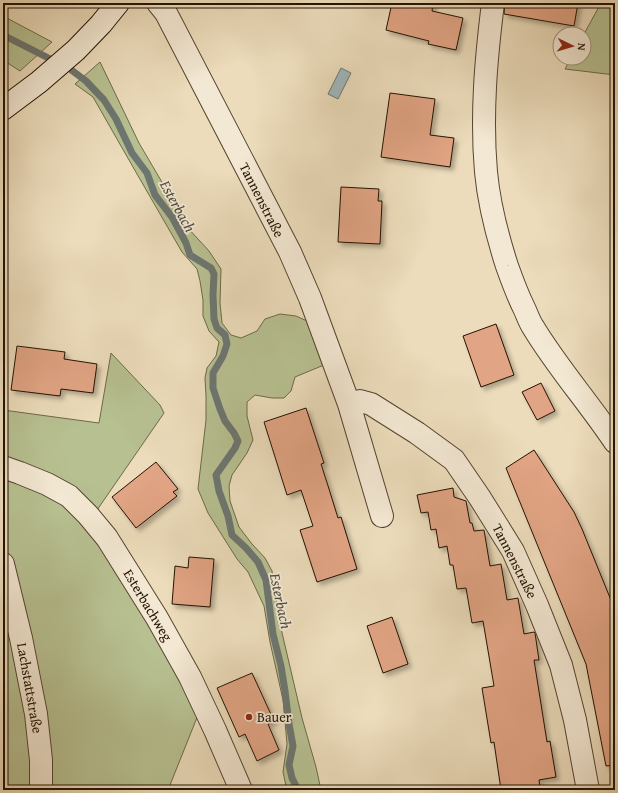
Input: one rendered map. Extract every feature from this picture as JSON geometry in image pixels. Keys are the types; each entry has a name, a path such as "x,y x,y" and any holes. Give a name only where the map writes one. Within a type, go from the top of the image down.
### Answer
{"street":[{"path":"3,109 39,82 76,50 101,24 118,3"},
{"name":"Tannenstraße","path":"158,3 166,13 290,252 310,298 349,404 382,516"},
{"path":"493,3 484,99 484,141 486,173 492,212 502,250 513,284 532,325 556,363 602,422 615,442"},
{"name":"Tannenstraße","path":"349,404 360,401 371,404 417,433 454,460 513,551 561,665 575,720 588,790"},
{"name":"Esterbachweg","path":"3,467 47,484 69,496 106,538 157,618 190,677 241,790"},
{"name":"Lachstattstraße","path":"3,564 21,638 36,714 41,760 41,790"}],"green space":[{"path":"601,3 615,3 615,75 565,69 567,66 592,66 592,26 588,26"},
{"path":"3,16 52,42 20,71 3,60"},
{"path":"100,62 139,143 187,227 209,251 221,269 220,303 222,323 231,335 241,338 257,331 265,319 280,314 296,316 307,321 324,365 295,377 291,391 284,398 272,398 255,395 247,402 247,416 253,440 247,453 232,475 229,486 230,501 239,527 265,558 272,571 279,620 321,790 290,790 286,786 283,772 287,744 283,700 270,642 264,606 248,572 237,559 208,513 198,489 206,420 205,378 207,368 216,356 219,342 209,331 203,316 203,300 197,269 182,252 93,97 75,84"},
{"path":"111,353 160,405 164,413 95,513 3,460 3,410 99,423"},
{"path":"3,472 82,513 200,710 168,790 51,790 12,570 3,538"},
{"path":"3,605 28,713 32,790 3,790"}],"water":[{"path":"341,68 351,73 338,99 328,94"}],"building":[{"path":"392,3 433,3 432,11 463,18 456,50 428,44 429,41 386,30"},
{"path":"505,3 578,3 574,26 504,14"},
{"path":"390,93 435,99 430,135 454,138 450,167 381,157"},
{"path":"341,187 379,189 378,201 382,201 380,244 338,242"},
{"path":"496,324 514,375 481,387 463,336"},
{"path":"17,346 65,352 64,359 97,364 93,393 61,389 60,396 11,390"},
{"path":"541,383 555,411 537,420 522,392"},
{"path":"306,408 324,463 321,464 338,518 341,517 357,569 317,582 300,530 313,526 301,490 287,495 264,422"},
{"path":"534,450 574,512 615,610 615,765 606,766 586,664 506,468"},
{"path":"156,462 178,489 173,492 177,496 136,528 112,497"},
{"path":"453,488 454,497 466,501 470,523 472,523 474,531 484,530 490,566 501,564 507,600 518,598 524,634 535,633 539,660 534,660 547,742 550,741 556,777 539,780 540,788 527,790 501,790 494,742 491,743 482,688 494,686 483,621 472,623 466,588 457,589 453,565 450,565 447,546 439,548 436,529 431,530 428,512 421,513 417,495"},
{"path":"189,557 214,559 210,607 172,604 175,566 188,568"},
{"path":"392,617 408,664 383,673 367,626"},
{"path":"252,673 274,721 268,724 279,750 257,761 245,734 239,737 217,688"}],"waterway":[{"name":"Esterbach","path":"3,35 70,69 86,81 104,100 116,119 132,153 147,173 155,195 172,217 186,243 190,255 211,268 214,274 214,319 217,328 225,335 227,344 223,356 213,373 213,388 225,421 238,441 235,448 216,475 219,491 228,516 232,535 258,562 266,580 273,634 281,666 293,746 289,765 292,778 298,790"}],"place":[{"name":"Bauer","path":"249,717"}]}
